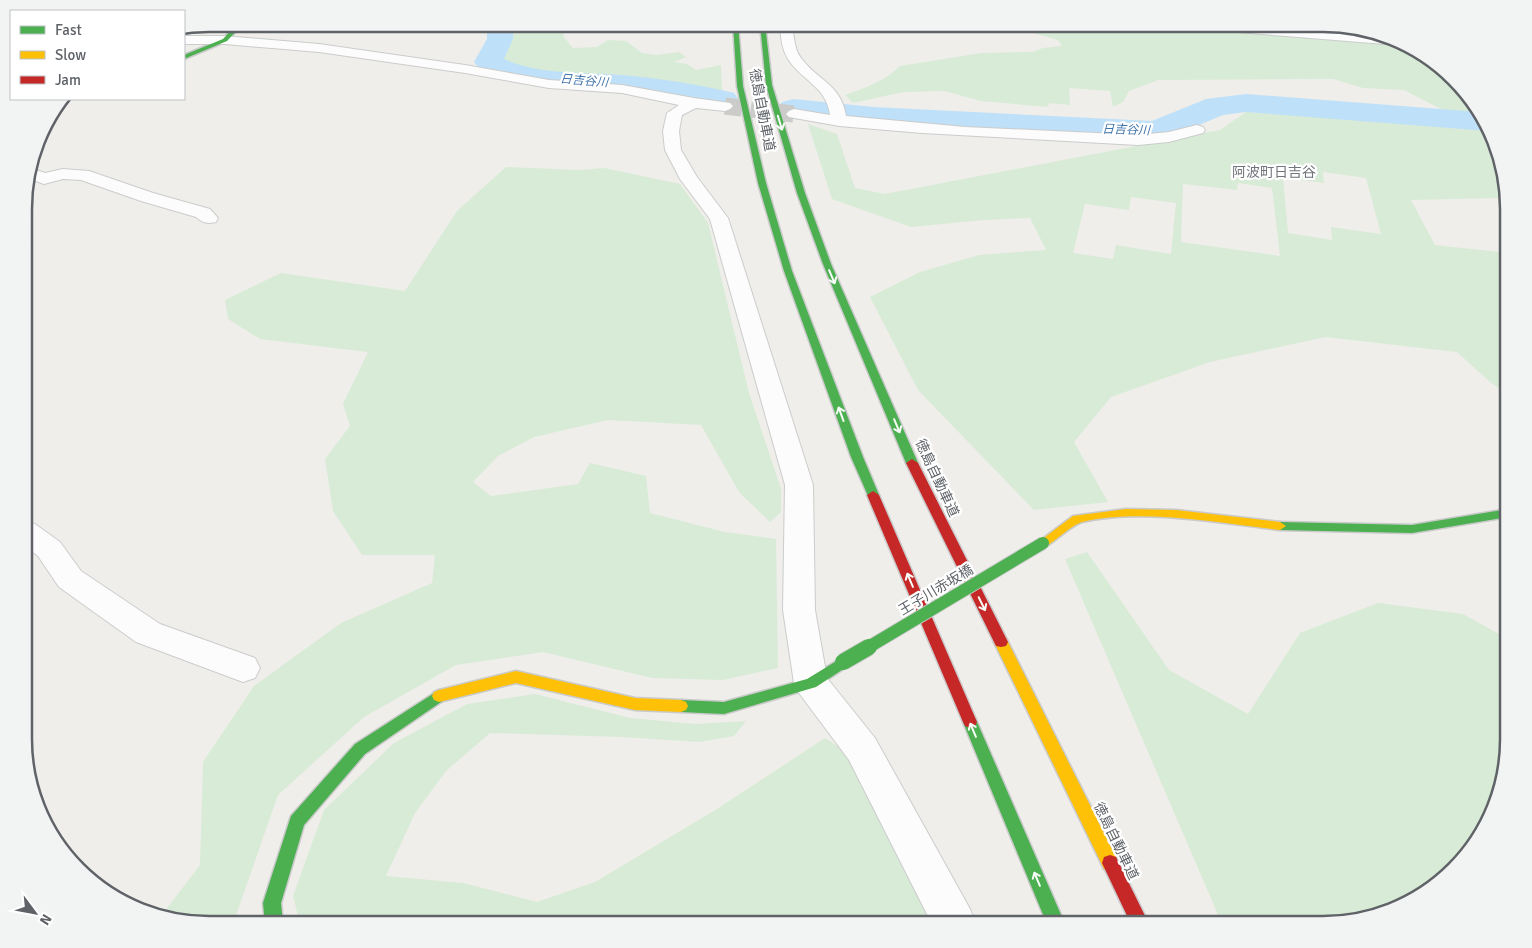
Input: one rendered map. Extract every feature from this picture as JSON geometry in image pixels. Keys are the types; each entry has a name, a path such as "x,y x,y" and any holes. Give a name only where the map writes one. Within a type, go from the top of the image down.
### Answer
{"main road":[{"name":"徳島自動車道","path":"763,32 768,85 801,193 827,264 915,469 1136,915"},
{"path":"185,57 225,40 232,33"},
{"name":"徳島自動車道","path":"736,33 740,86 762,183 788,271 857,457 1052,915"},
{"name":"王子川赤坂橋","path":"273,916 272,903 297,821 360,748 438,696 516,677 635,704 724,708 811,683 1043,543 1077,519 1126,514 1176,514 1268,526 1412,529 1500,514"}],"street":[{"path":"791,32 788,44 795,60 830,92 838,116"},
{"path":"1287,32 1367,39"},
{"path":"185,40 225,40 319,48 465,69 549,84 622,89 694,103 725,106"},
{"path":"694,103 675,113 671,131 673,150 689,179 719,218 799,485 799,610 811,683 862,749 949,915"},
{"path":"794,114 838,116 904,127 1138,140 1168,137 1197,130"},
{"path":"36,176 83,175 147,197 203,213 208,218"},
{"path":"32,536 48,549 70,579 148,634 243,668"}],"green space":[{"path":"1030,32 1323,32 1346,34 1390,46 1421,62 1439,76 1470,111 1481,131 1493,163 1499,197 1411,200 1435,245 1499,252 1499,389 1457,352 1325,337 1210,362 1111,397 1074,442 1108,502 1034,510 918,390 870,297 920,272 979,255 1046,250 1030,218 911,227 832,199 808,124 837,134 855,188 885,194 1220,130 1246,112 1439,124 1443,110 1404,90 1363,88 1333,79 1158,80 1129,91 1123,102 1113,107 1110,91 1069,88 1070,105 1049,103 1048,107 981,101 944,91 903,92 853,103 845,95 881,80 900,66 981,53 1033,52 1043,48 1062,46 1058,40","holes":["1323,172 1366,178 1381,234 1331,227 1332,240 1288,233 1283,178 1324,183","1238,183 1272,188 1280,256 1181,242 1183,184 1237,190","1131,197 1176,203 1171,254 1116,245 1113,259 1073,253 1085,204 1129,210"]},
{"path":"506,33 564,33 563,36 573,48 597,47 608,40 626,41 642,53 656,55 679,52 686,57 674,62 687,64 696,70 721,65 722,91 710,96 642,85 639,81 633,83 537,75 506,69 495,62 506,39"},
{"path":"506,167 579,170 604,168 680,184 708,223 749,393 781,489 781,512 770,522 739,492 701,425 608,420 534,437 498,456 473,482 491,496 578,484 590,463 646,476 650,513 725,532 776,539 778,668 723,680 652,678 543,652 456,665 364,717 278,795 236,916 186,914 166,910 200,865 203,762 254,686 341,623 432,583 435,555 362,555 333,511 325,459 350,426 343,404 368,352 260,339 228,319 225,300 281,273 405,291 457,211"},
{"path":"1087,552 1169,670 1248,714 1300,633 1378,603 1463,614 1500,634 1500,739 1498,762 1490,796 1470,837 1448,864 1421,886 1380,906 1334,915 1218,915 1065,559"},
{"path":"535,694 630,718 696,724 746,721 734,736 699,742 622,737 490,733 446,771 415,813 386,876 463,883 537,902 595,882 717,809 825,738 844,750 930,915 298,916 293,896 324,810 394,743 467,704"}],"waterway":[{"name":"日吉谷川","path":"500,33 500,39 488,62 503,69 542,78 625,85 723,100"},
{"name":"日吉谷川","path":"793,109 874,117 1130,131 1156,131 1217,106 1246,103 1476,121"}],"tunnel":[{"path":"725,106 794,114"}],"traffic: fast":[{"path":"763,32 769,85 801,193 827,264 912,463"},
{"path":"185,57 225,40 232,33"},
{"path":"736,33 740,86 762,183 788,271 873,495"},
{"path":"1280,526 1412,529 1500,514"},
{"path":"843,662 1043,543"},
{"path":"681,706 724,708 811,683 843,662"},
{"path":"273,916 272,903 297,821 360,749 439,696"},
{"path":"970,722 1052,915"}],"traffic: slow":[{"path":"1043,543 1077,519 1126,513 1176,514 1280,526"},
{"path":"1001,642 1110,863"},
{"path":"439,696 516,677 635,704 681,706"}],"traffic: jam":[{"path":"912,463 1001,642"},
{"path":"873,495 970,722"},
{"path":"1110,863 1136,915"}],"district":[{"name":"阿波町日吉谷","path":"1274,172"}]}
